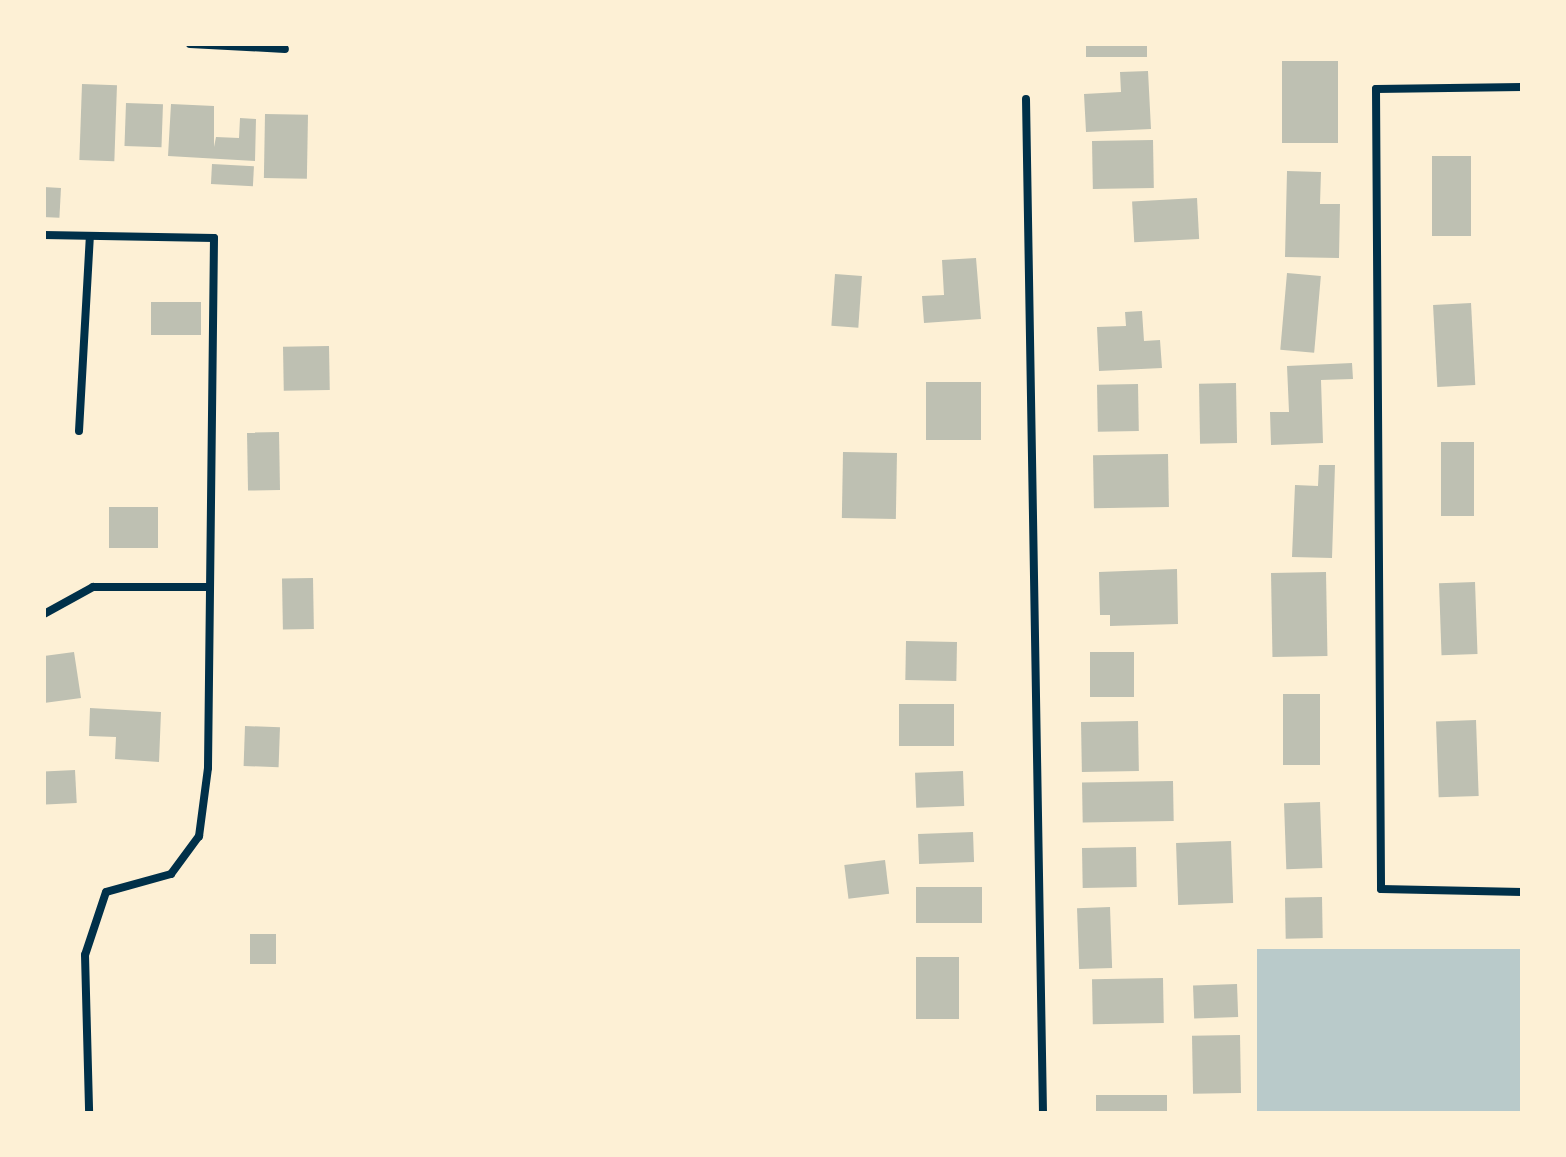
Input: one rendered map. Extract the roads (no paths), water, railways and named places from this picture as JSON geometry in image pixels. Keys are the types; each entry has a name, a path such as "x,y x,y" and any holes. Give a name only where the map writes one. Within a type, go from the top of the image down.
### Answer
{"street":[{"path":"190,44 285,49"},
{"path":"1522,87 1376,89 1381,889 1522,892"},
{"path":"1026,99 1043,1113"},
{"path":"44,235 214,238 208,768 199,836 171,874 106,892 85,955 89,1113"},
{"path":"79,431 90,236"},
{"path":"44,614 93,587 208,587"}]}
